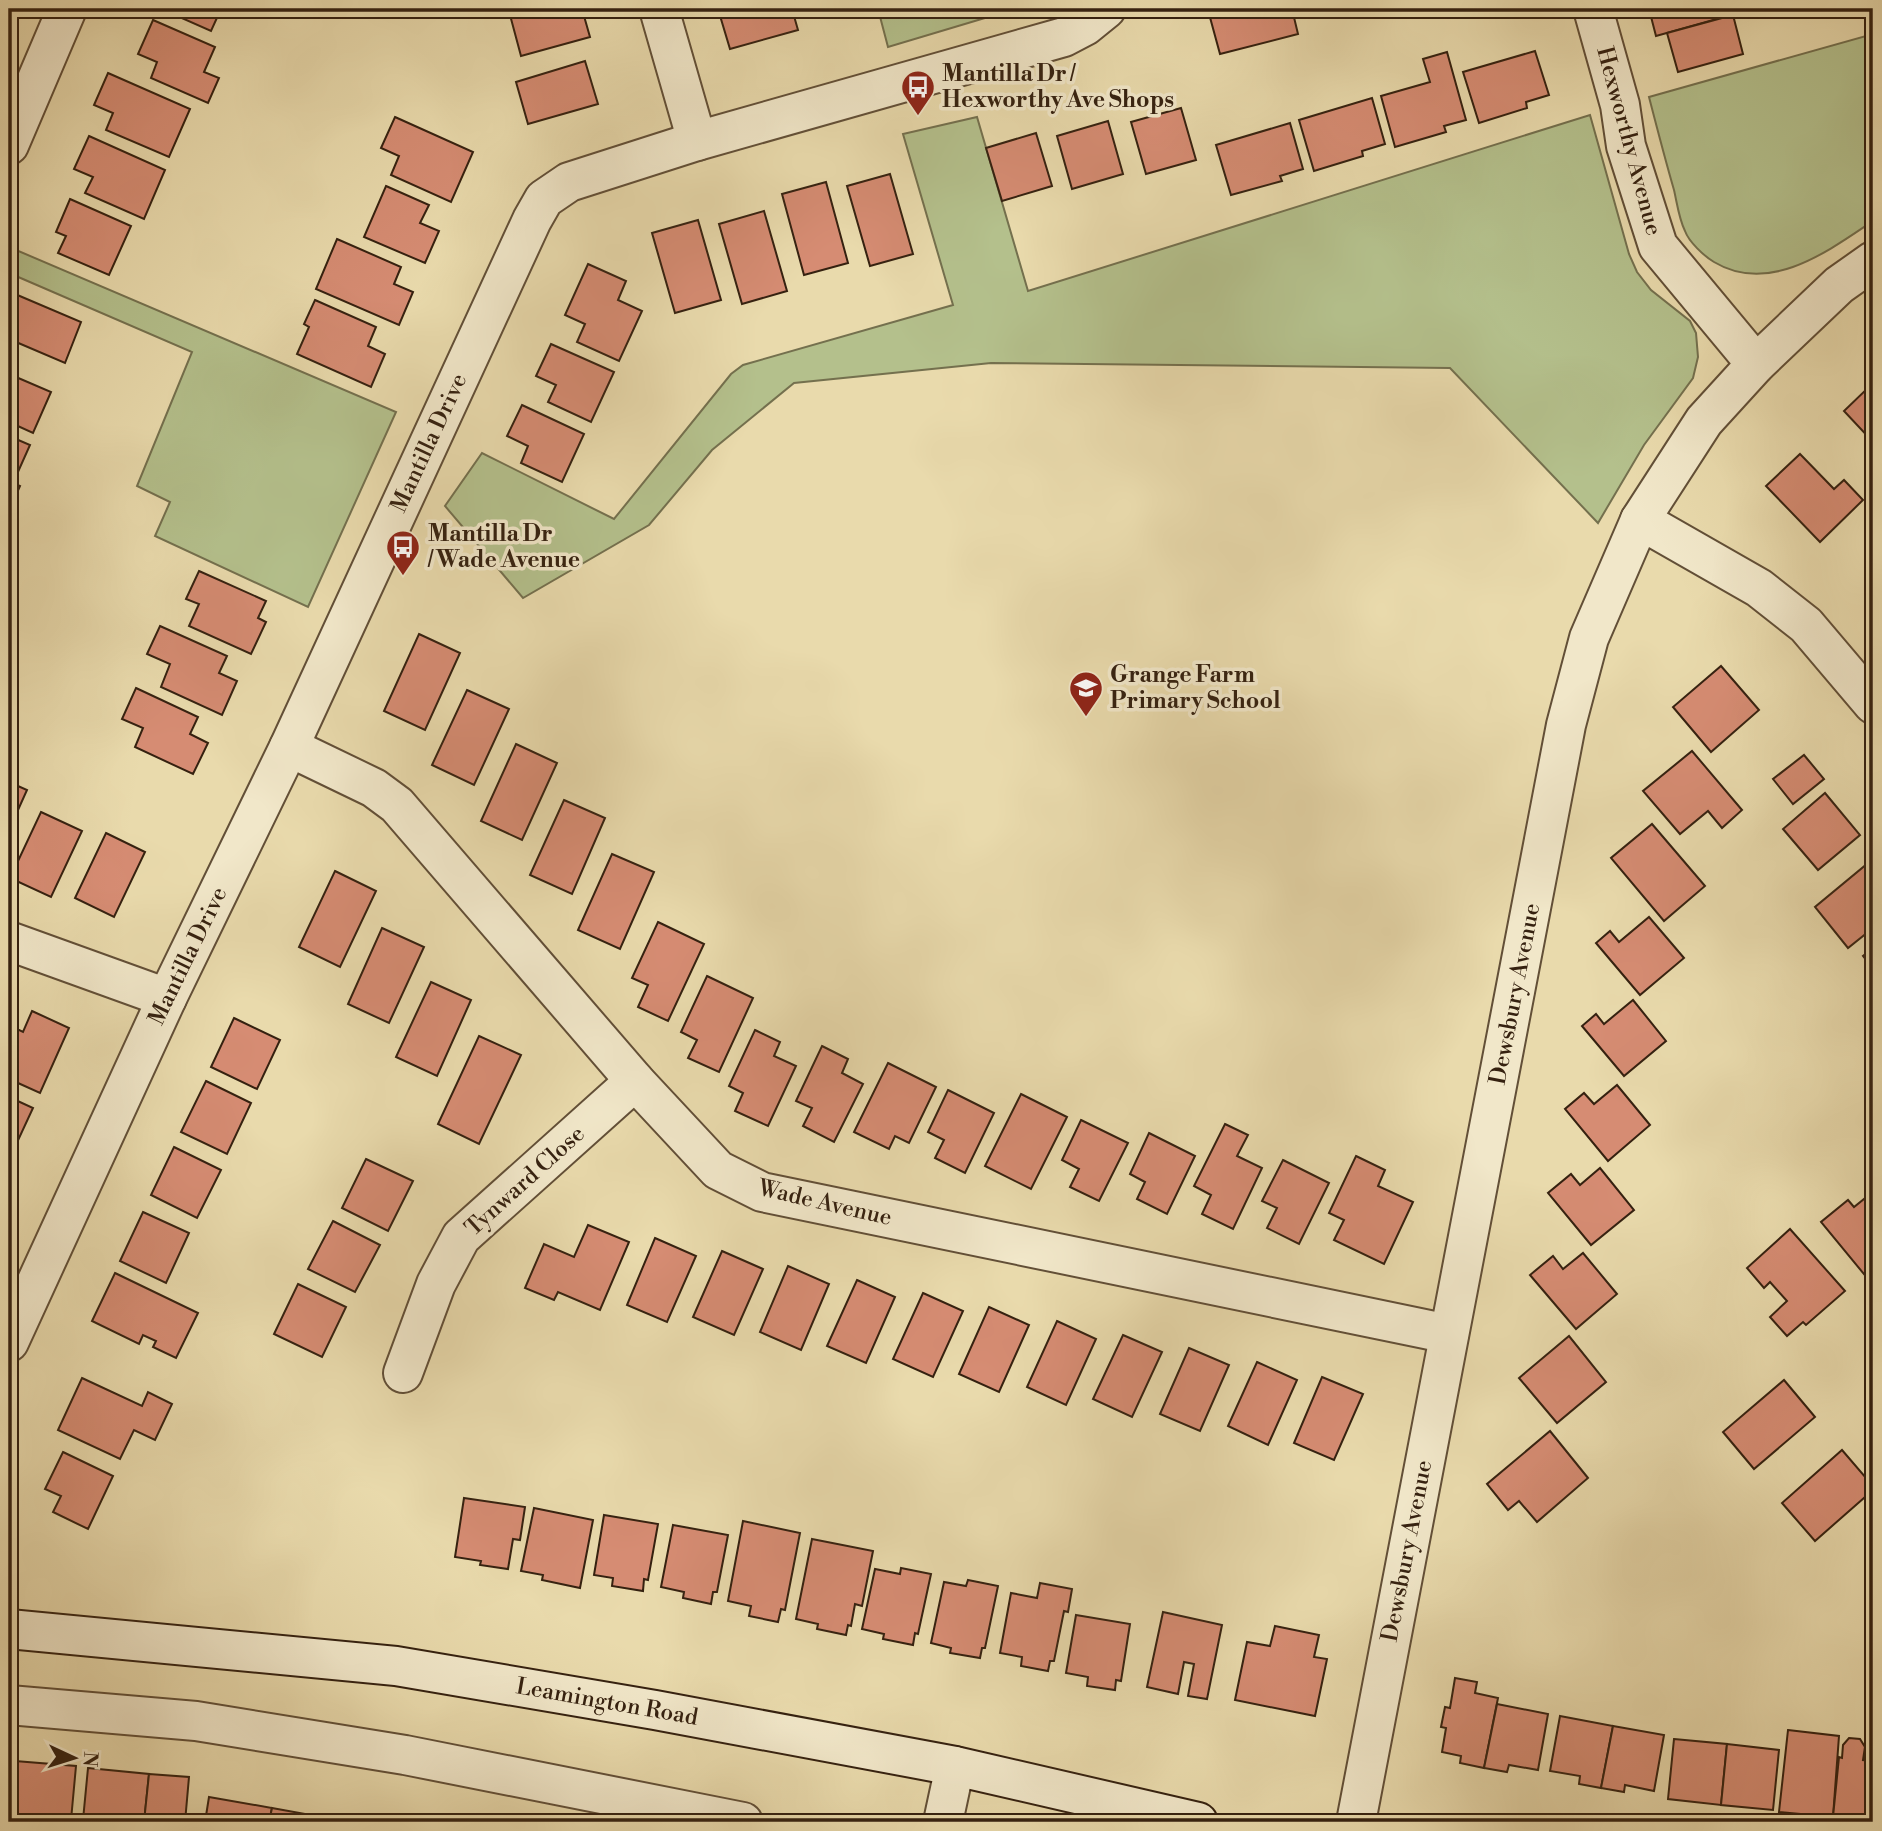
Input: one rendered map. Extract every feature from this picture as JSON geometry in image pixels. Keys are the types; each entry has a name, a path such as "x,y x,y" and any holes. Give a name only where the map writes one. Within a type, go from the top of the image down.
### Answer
{"street":[{"path":"9,145 67,9"},
{"path":"659,9 697,141"},
{"name":"Mantilla Drive","path":"9,1342 167,998 289,747 537,210 552,192 569,182 697,141 1064,37 1085,26 1106,9"},
{"name":"Hexworthy Avenue","path":"1593,9 1620,105 1626,146 1658,246 1756,364"},
{"name":"Dewsbury Avenue","path":"1356,1822 1566,725 1589,638 1640,520 1704,421 1756,364 1839,285 1873,261"},
{"path":"1640,520 1759,588 1807,625 1873,704"},
{"name":"Wade Avenue","path":"289,747 374,788 397,805 635,1082 718,1170 762,1192 1449,1334"},
{"path":"9,941 167,998"},
{"name":"Tynward Close","path":"403,1373 436,1284 461,1237 635,1082"},
{"name":"Leamington Road","path":"9,1629 396,1666 655,1710 955,1766 1198,1822"},
{"path":"9,1705 196,1721 405,1755 743,1822"},
{"path":"943,1822 955,1766"}],"green space":[{"path":"878,9 1015,9 888,47"},
{"path":"1873,34 1873,221 1817,256 1776,272 1756,274 1735,271 1714,262 1693,244 1683,226 1649,97"},
{"path":"1590,115 1629,254 1637,272 1651,290 1690,321 1696,333 1698,357 1693,378 1644,445 1598,523 1450,368 991,363 794,383 712,450 649,525 523,598 445,506 482,453 614,519 731,374 743,365 953,305 903,134 977,117 1028,291"},
{"path":"9,247 396,412 308,607 155,536 170,502 137,486 192,352 9,273"}],"building":[{"path":"169,9 221,9 211,31 168,12"},
{"path":"532,9 582,9 590,37 521,56 510,15"},
{"path":"718,9 792,9 798,30 730,49"},
{"path":"1292,9 1298,34 1220,54 1208,10"},
{"path":"1649,9 1722,9 1724,17 1656,36"},
{"path":"1863,9 1873,9 1873,22 1867,24"},
{"path":"1733,15 1743,54 1678,72 1667,33"},
{"path":"153,20 215,47 204,72 219,78 208,103 151,78 157,62 138,54"},
{"path":"1535,51 1549,95 1526,102 1527,108 1479,123 1463,72"},
{"path":"1447,52 1466,120 1444,126 1446,132 1395,147 1381,96 1430,82 1423,59"},
{"path":"585,61 598,104 528,124 516,82"},
{"path":"108,73 190,109 169,157 106,130 113,113 94,105"},
{"path":"1372,98 1385,144 1362,151 1363,156 1314,171 1299,120"},
{"path":"1181,108 1196,160 1146,174 1131,122"},
{"path":"395,117 473,152 451,202 391,175 399,156 381,148"},
{"path":"1108,121 1123,174 1072,189 1057,136"},
{"path":"1290,123 1303,169 1280,176 1282,181 1231,195 1216,145"},
{"path":"1036,133 1052,186 1002,201 986,148"},
{"path":"89,136 165,170 144,219 85,193 93,177 74,169"},
{"path":"890,174 913,254 870,266 847,186"},
{"path":"826,182 848,263 804,275 782,194"},
{"path":"386,186 429,205 420,223 439,231 425,263 364,237"},
{"path":"70,199 131,226 109,275 58,253 66,236 56,232"},
{"path":"764,211 787,291 742,304 719,224"},
{"path":"698,220 721,300 675,313 652,233"},
{"path":"337,239 401,267 394,284 413,292 399,325 316,289"},
{"path":"588,264 626,281 618,300 642,311 619,361 577,342 585,324 565,315"},
{"path":"15,294 81,322 65,363 9,339 9,309"},
{"path":"315,300 376,327 368,346 385,354 371,387 297,354 309,327 304,324"},
{"path":"551,344 614,372 591,422 548,402 556,385 536,376"},
{"path":"9,374 51,392 33,433 9,422"},
{"path":"1873,383 1873,442 1844,411"},
{"path":"522,405 584,434 562,482 521,463 528,446 507,436"},
{"path":"9,436 30,445 13,483 20,486 9,511"},
{"path":"1800,454 1834,489 1844,480 1863,500 1820,542 1766,486"},
{"path":"199,571 266,601 258,618 266,622 251,654 189,626 199,604 186,599"},
{"path":"160,626 227,656 219,673 237,681 222,715 161,687 170,664 147,654"},
{"path":"419,634 460,653 425,730 384,711"},
{"path":"1721,666 1759,710 1711,752 1673,707"},
{"path":"136,688 198,717 190,734 208,743 193,774 135,747 143,728 122,719"},
{"path":"467,690 509,709 474,785 432,765"},
{"path":"516,744 557,763 522,840 481,821"},
{"path":"1692,751 1742,810 1722,828 1708,811 1680,834 1643,791"},
{"path":"1804,755 1824,779 1793,804 1773,779"},
{"path":"9,782 27,790 9,830"},
{"path":"1825,793 1860,835 1818,870 1783,829"},
{"path":"564,800 605,818 572,894 530,875"},
{"path":"41,812 82,831 51,897 10,878"},
{"path":"1652,824 1705,886 1664,921 1611,858"},
{"path":"106,833 145,852 114,917 75,898"},
{"path":"612,854 654,872 620,949 578,930"},
{"path":"1873,859 1873,928 1848,948 1815,907"},
{"path":"335,871 376,891 340,967 299,947"},
{"path":"1649,917 1684,958 1640,995 1596,943 1610,931 1619,942"},
{"path":"658,922 704,944 668,1021 638,1007 648,985 632,978"},
{"path":"382,928 424,947 389,1023 348,1004"},
{"path":"1873,948 1873,969 1863,956"},
{"path":"707,976 753,998 719,1072 688,1058 697,1040 681,1032"},
{"path":"431,982 471,1000 437,1076 396,1057"},
{"path":"1633,1000 1666,1041 1624,1076 1582,1026 1596,1014 1604,1024"},
{"path":"32,1011 69,1028 40,1093 18,1083 17,1087 9,1083 9,1025 23,1032"},
{"path":"234,1018 280,1040 257,1089 211,1067"},
{"path":"755,1030 780,1042 774,1056 796,1066 768,1126 735,1111 743,1093 729,1086"},
{"path":"479,1036 521,1055 479,1144 438,1124"},
{"path":"822,1046 848,1059 842,1073 863,1084 834,1142 803,1126 812,1108 796,1101"},
{"path":"888,1063 936,1087 909,1143 895,1136 889,1149 854,1132"},
{"path":"206,1081 251,1103 227,1154 181,1132"},
{"path":"1617,1085 1650,1125 1608,1161 1565,1109 1584,1093 1594,1104"},
{"path":"948,1090 994,1113 965,1173 935,1158 944,1140 928,1132"},
{"path":"1021,1094 1067,1117 1031,1189 985,1166"},
{"path":"9,1097 33,1108 14,1149 9,1147"},
{"path":"1081,1120 1128,1143 1099,1201 1070,1187 1079,1169 1062,1160"},
{"path":"1225,1124 1248,1135 1237,1156 1262,1168 1233,1229 1202,1214 1211,1195 1194,1186"},
{"path":"1149,1133 1195,1156 1167,1214 1137,1199 1145,1182 1130,1174"},
{"path":"174,1147 221,1170 197,1218 151,1195"},
{"path":"1356,1156 1385,1170 1378,1186 1413,1202 1384,1264 1334,1240 1344,1220 1329,1213"},
{"path":"366,1159 413,1181 388,1231 342,1208"},
{"path":"1283,1160 1329,1183 1299,1244 1267,1228 1277,1208 1262,1201"},
{"path":"1600,1168 1634,1210 1591,1245 1548,1193 1571,1174 1580,1185"},
{"path":"1869,1195 1873,1200 1873,1285 1821,1222 1848,1200 1854,1207"},
{"path":"143,1212 189,1233 166,1283 120,1261"},
{"path":"333,1221 380,1245 355,1292 308,1269"},
{"path":"588,1225 629,1242 600,1310 558,1292 554,1300 525,1288 544,1244 574,1257"},
{"path":"1790,1229 1845,1291 1806,1325 1803,1322 1787,1336 1770,1317 1787,1301 1770,1282 1764,1288 1747,1268"},
{"path":"655,1238 696,1256 667,1322 627,1305"},
{"path":"722,1251 763,1269 734,1335 693,1317"},
{"path":"1583,1253 1617,1294 1576,1329 1530,1275 1553,1256 1563,1269"},
{"path":"788,1266 829,1284 801,1350 760,1332"},
{"path":"115,1273 198,1313 176,1358 153,1347 156,1341 143,1335 139,1344 92,1321"},
{"path":"857,1280 895,1297 866,1363 827,1346"},
{"path":"298,1284 346,1307 322,1357 274,1334"},
{"path":"923,1293 963,1311 933,1377 893,1359"},
{"path":"989,1307 1029,1325 999,1392 959,1374"},
{"path":"1057,1321 1096,1339 1066,1405 1027,1387"},
{"path":"1123,1335 1162,1352 1132,1417 1093,1399"},
{"path":"1569,1336 1606,1382 1557,1423 1519,1378"},
{"path":"1189,1348 1229,1365 1200,1431 1160,1414"},
{"path":"1257,1362 1297,1380 1268,1445 1228,1426"},
{"path":"1322,1377 1363,1394 1334,1460 1294,1443"},
{"path":"82,1378 142,1406 148,1392 172,1404 155,1440 134,1430 120,1459 58,1430"},
{"path":"1784,1380 1815,1417 1754,1469 1723,1432"},
{"path":"1550,1431 1588,1478 1537,1522 1519,1501 1508,1510 1487,1484"},
{"path":"1842,1450 1873,1486 1873,1490 1815,1541 1782,1503"},
{"path":"63,1452 113,1476 88,1529 53,1512 61,1496 45,1489"},
{"path":"464,1498 525,1507 520,1540 513,1539 508,1569 480,1565 481,1561 455,1557"},
{"path":"534,1508 593,1520 580,1588 542,1580 543,1575 521,1571"},
{"path":"604,1515 658,1524 648,1580 644,1579 643,1591 612,1586 613,1578 594,1575"},
{"path":"743,1521 800,1533 785,1610 781,1609 778,1622 749,1616 751,1606 728,1601"},
{"path":"673,1525 728,1535 717,1592 713,1592 711,1604 683,1598 684,1592 661,1587"},
{"path":"812,1539 873,1551 862,1606 855,1604 851,1626 848,1625 846,1635 817,1629 818,1624 796,1619"},
{"path":"901,1568 931,1574 918,1634 915,1633 913,1645 883,1639 884,1634 862,1629 875,1569 900,1574"},
{"path":"968,1580 998,1586 985,1648 982,1648 980,1658 950,1653 951,1648 931,1643 944,1582 966,1586"},
{"path":"1040,1583 1072,1589 1068,1612 1064,1611 1054,1661 1050,1661 1048,1671 1021,1666 1022,1657 1000,1653 1011,1593 1037,1598"},
{"path":"1163,1612 1222,1625 1207,1699 1188,1696 1194,1664 1184,1662 1178,1694 1147,1687"},
{"path":"1076,1615 1130,1624 1121,1681 1116,1680 1115,1690 1087,1686 1088,1677 1066,1673"},
{"path":"1275,1626 1319,1635 1314,1657 1327,1659 1315,1716 1235,1700 1247,1642 1270,1646"},
{"path":"1455,1678 1477,1682 1475,1693 1498,1698 1484,1768 1460,1763 1461,1756 1442,1752 1446,1728 1441,1727 1445,1707 1450,1708"},
{"path":"1497,1704 1548,1714 1538,1770 1509,1765 1507,1772 1484,1768"},
{"path":"1560,1716 1613,1726 1601,1788 1579,1784 1580,1776 1550,1771"},
{"path":"1613,1726 1664,1735 1654,1791 1625,1785 1624,1792 1601,1788"},
{"path":"1788,1730 1839,1736 1833,1817 1779,1812"},
{"path":"1849,1738 1860,1739 1865,1747 1863,1760 1873,1761 1873,1822 1833,1817 1839,1757 1842,1758 1843,1745"},
{"path":"1674,1739 1727,1744 1721,1805 1668,1799"},
{"path":"1727,1744 1779,1750 1773,1810 1721,1805"},
{"path":"9,1761 15,1761 10,1815 9,1815"},
{"path":"15,1761 76,1766 71,1820 10,1815"},
{"path":"88,1768 149,1774 144,1822 83,1820"},
{"path":"149,1774 189,1777 185,1822 144,1822"},
{"path":"209,1797 272,1808 269,1822 205,1822"},
{"path":"272,1808 333,1819 333,1822 269,1822"}],"place":[{"name":"Mantilla Dr / Hexworthy Ave Shops","path":"918,117"},
{"name":"Mantilla Dr / Wade Avenue","path":"403,577"},
{"name":"Grange Farm Primary School","path":"1086,718"}]}
